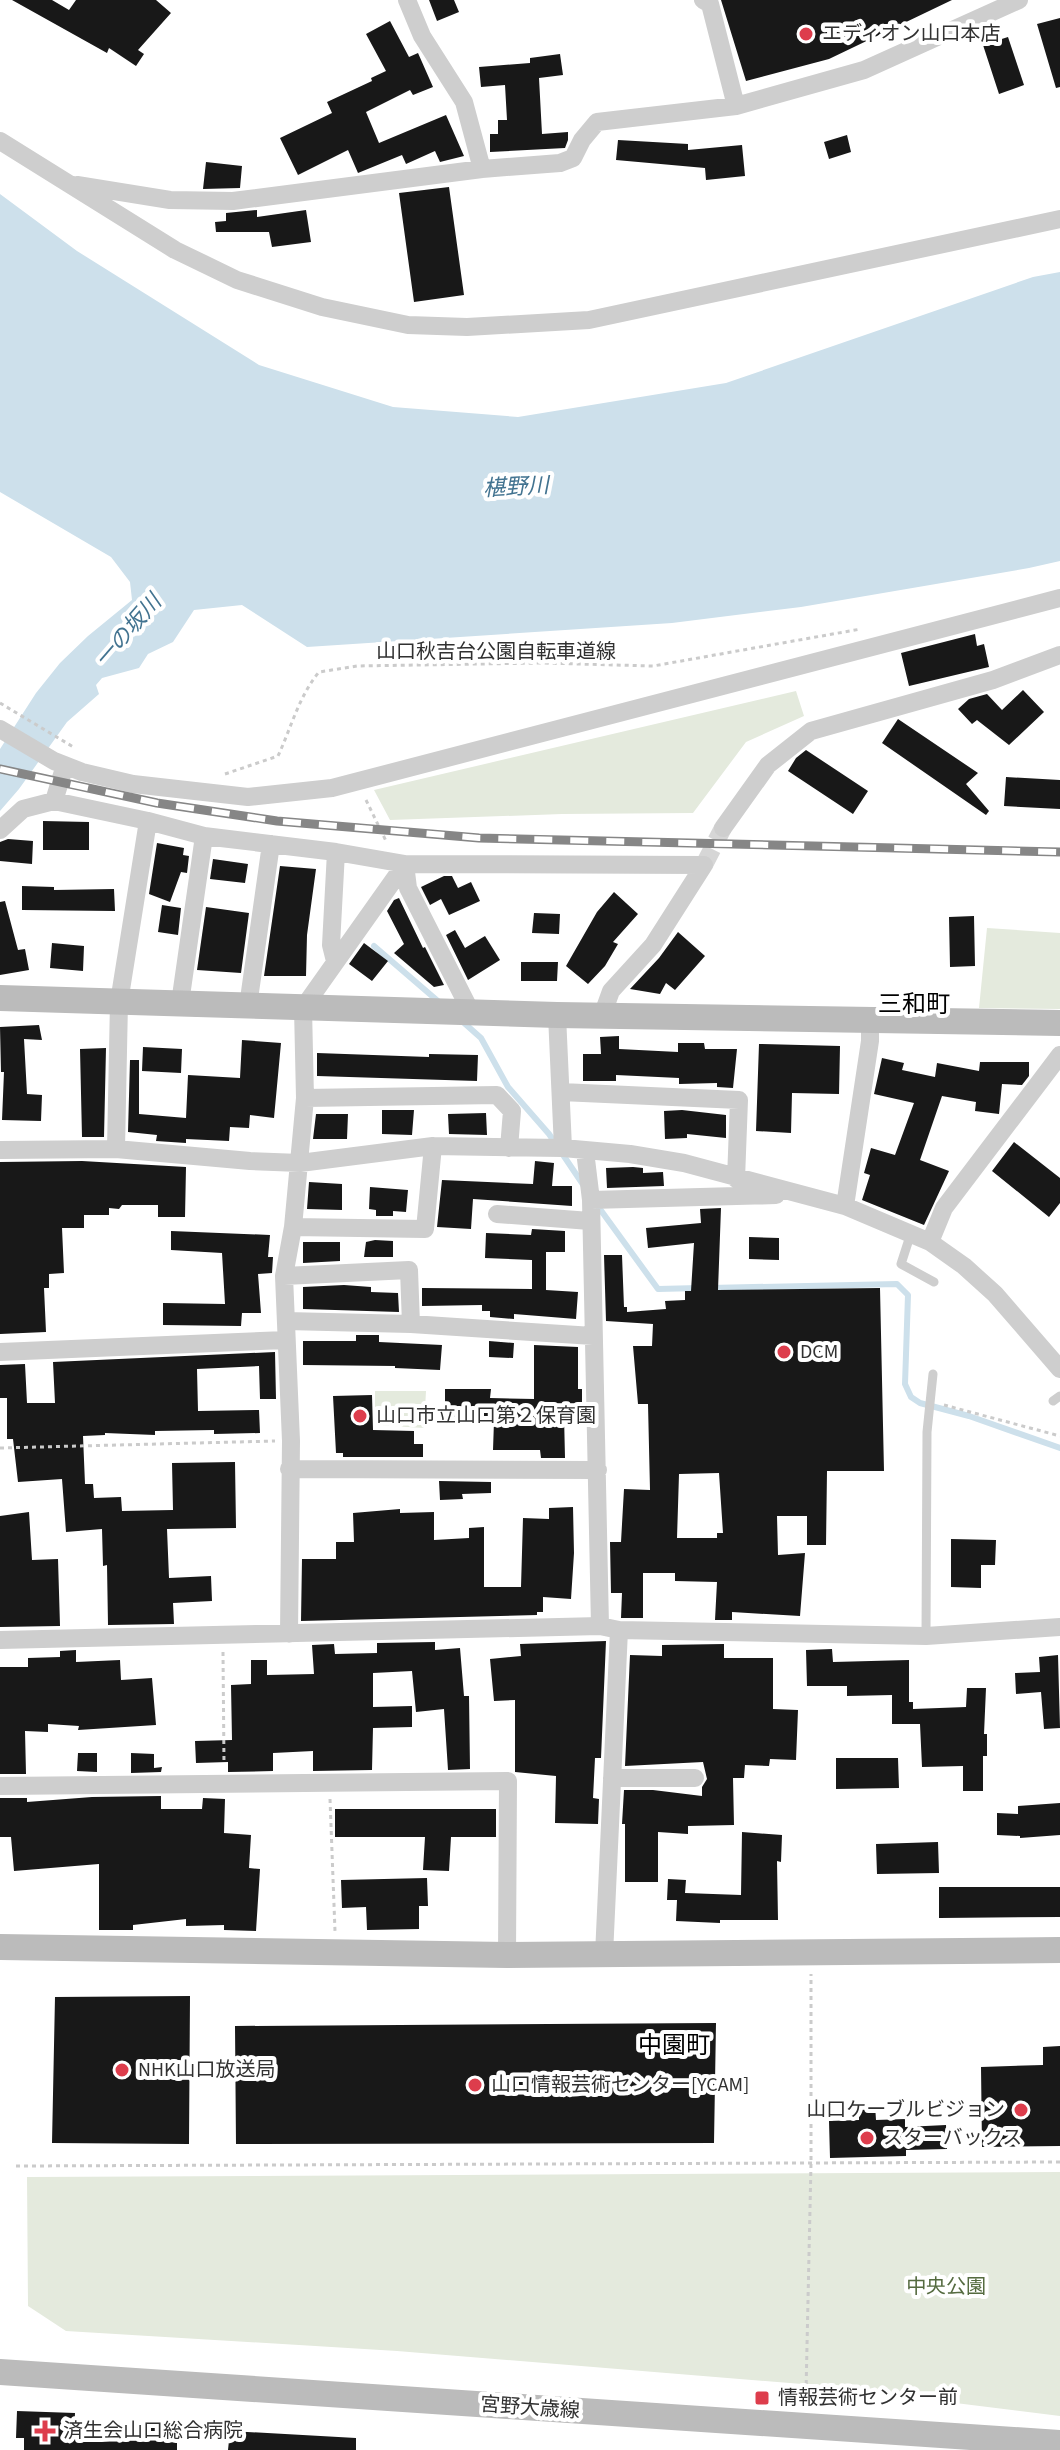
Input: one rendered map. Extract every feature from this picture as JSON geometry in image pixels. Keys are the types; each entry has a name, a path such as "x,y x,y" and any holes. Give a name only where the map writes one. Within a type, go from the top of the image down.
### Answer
{"street":[{"path":"407,0 422,36 464,102 482,169"},
{"path":"703,0 710,4 736,106"},
{"path":"66,183 170,200 233,201 482,169 560,163 573,158 582,140 597,122 736,106 864,70 1019,0"},
{"path":"0,141 175,250 237,280 322,307 408,325 467,327 589,320 1060,219"},
{"path":"1,730 59,763 133,784 248,797 332,788 1060,598"},
{"path":"723,828 768,765 811,731 993,680 1060,655"},
{"path":"54,801 59,763"},
{"path":"0,830 23,809 54,801 204,836 405,864 704,865 653,945 611,991 602,1016"},
{"path":"116,1149 119,1002 148,821"},
{"path":"180,1003 204,836"},
{"path":"248,1006 271,844"},
{"path":"335,961 331,945 336,852"},
{"path":"289,1634 291,1441 284,1276 293,1227 305,1098 303,1008 405,864"},
{"path":"405,864 408,888 470,1010"},
{"path":"0,998 557,1015 1060,1023"},
{"path":"557,1015 563,1148"},
{"path":"845,1206 870,1041 870,1022"},
{"path":"930,1242 944,1208 1060,1055"},
{"path":"561,1092 739,1100 736,1179"},
{"path":"305,1098 497,1095 512,1111 509,1148"},
{"path":"0,1150 116,1149 300,1163 433,1146 563,1148 671,1161 845,1206 930,1242 964,1266 995,1294 1060,1369"},
{"path":"293,1227 425,1229 433,1146"},
{"path":"585,1151 591,1200 598,1470 610,1628 612,1778 604,1955"},
{"path":"591,1200 801,1194"},
{"path":"497,1214 590,1221"},
{"path":"284,1276 409,1270 411,1324"},
{"path":"0,1352 411,1324 593,1336"},
{"path":"289,1469 598,1470"},
{"path":"0,1640 610,1628 926,1636 1060,1627"},
{"path":"612,1778 695,1778"},
{"path":"0,1786 508,1781 507,1955"},
{"path":"0,1947 507,1955 1060,1950"},
{"name":"宮野大歳線","path":"0,2372 1060,2443"}],"lane":[{"path":"911,1233 901,1264 934,1282"},
{"path":"926,1636 927,1432 933,1374"}],"path":[{"name":"山口秋吉台公園自転車道線","path":"214,775 227,774 278,756 305,689 319,672 357,666 542,663 653,666 872,627"},
{"path":"0,703 78,749"},
{"path":"357,782 390,850 405,864"},
{"path":"930,1402 1060,1436"},
{"path":"0,1448 291,1441"},
{"path":"223,1636 225,1784"},
{"path":"329,1783 336,1952"},
{"path":"806,2392 811,1967"},
{"path":"16,2166 1060,2162"}],"green space":[{"path":"796,691 804,716 746,742 693,813 390,820 374,790"},
{"path":"987,928 1060,933 1060,1009 979,1008"},
{"path":"375,1391 426,1391 424,1428 375,1425"},
{"name":"中央公園","path":"1060,2172 1060,2416 802,2384 397,2351 66,2331 28,2306 27,2177"}],"water":[{"path":"0,194 77,251 259,365 393,407 518,417 726,383 1033,277 1060,272 1060,561 801,607 672,623 307,647 242,605 194,610 173,642 148,654 139,668 102,678 96,685 99,694 67,722 0,811 0,749 36,693 60,663 132,600 130,582 111,557 0,492"}],"building":[{"path":"12,0 52,0 69,10 76,0 156,0 171,13 138,50 144,54 136,66 109,48 107,53"},
{"path":"429,0 454,0 459,12 437,21"},
{"name":"エディオン山口本店","path":"721,0 952,0 829,59 746,81"},
{"path":"1060,18 1060,87 1056,88 1037,24"},
{"path":"390,21 409,57 418,53 433,87 413,95 410,90 366,112 379,143 446,115 464,156 440,162 435,151 406,164 402,155 358,173 348,150 298,175 280,138 332,113 327,102 386,71 366,34"},
{"path":"1008,37 1024,85 999,94 983,45"},
{"path":"560,54 563,75 539,78 542,134 568,132 565,148 490,152 490,134 498,134 498,120 507,120 505,85 481,87 479,67 530,63 530,58"},
{"path":"847,135 851,152 829,159 824,142"},
{"path":"618,140 688,144 688,150 742,145 745,176 706,180 705,168 616,160"},
{"path":"206,162 242,166 240,188 203,189"},
{"path":"449,187 464,295 414,302 399,193"},
{"path":"257,210 257,217 306,210 311,242 272,247 269,232 216,232 215,222 226,221 226,213"},
{"path":"975,634 977,646 984,644 989,667 909,686 901,653"},
{"path":"1023,690 1044,712 1009,745 977,720 972,724 958,709 969,699 987,694 1002,710"},
{"path":"898,719 978,773 966,784 989,811 986,815 882,743"},
{"path":"806,750 868,791 853,814 788,771"},
{"path":"1006,777 1060,780 1060,809 1004,806"},
{"path":"43,821 89,822 89,850 43,850"},
{"path":"8,839 33,841 32,864 0,861 0,842"},
{"path":"157,843 184,848 183,855 189,856 187,873 181,872 170,902 149,894"},
{"path":"213,859 248,864 245,883 210,879"},
{"path":"280,866 316,869 307,935 306,976 264,976"},
{"path":"444,876 452,876 458,888 471,882 480,901 449,915 441,899 430,905 421,887"},
{"path":"22,886 54,887 54,890 114,889 115,911 22,910"},
{"path":"614,892 638,914 613,942 618,944 605,966 588,984 566,966 597,912"},
{"path":"399,898 444,985 434,987 394,953 404,944 387,911"},
{"path":"5,901 18,950 25,949 29,970 0,975 0,902"},
{"path":"162,905 181,908 178,935 158,932"},
{"path":"206,907 249,913 241,973 197,970"},
{"path":"534,913 560,914 559,934 532,933"},
{"path":"974,916 975,966 950,967 949,917"},
{"path":"455,930 465,948 485,936 500,960 468,980 446,935"},
{"path":"678,932 705,956 675,990 666,983 660,994 630,989 659,958"},
{"path":"52,943 84,946 83,971 50,968"},
{"path":"364,943 388,961 372,981 349,964"},
{"path":"521,962 558,962 557,981 521,981"},
{"path":"39,1025 42,1040 24,1039 27,1094 42,1095 41,1121 2,1120 4,1072 1,1072 0,1027"},
{"path":"619,1036 619,1049 678,1052 678,1043 704,1043 705,1049 737,1049 733,1088 717,1087 717,1083 679,1084 679,1078 616,1075 616,1081 583,1081 583,1054 601,1054 600,1037"},
{"path":"242,1040 281,1043 274,1118 250,1115 249,1128 230,1127 229,1141 156,1141 157,1135 128,1132 130,1060 139,1060 139,1114 186,1118 188,1075 240,1078"},
{"path":"759,1044 840,1046 839,1094 792,1093 791,1133 756,1131"},
{"path":"143,1047 182,1049 181,1073 142,1071"},
{"path":"106,1048 104,1137 82,1137 80,1049"},
{"path":"317,1053 429,1057 429,1054 478,1055 477,1081 317,1076"},
{"path":"882,1058 904,1063 902,1070 935,1077 937,1063 979,1071 980,1062 1029,1062 1029,1076 1022,1085 1002,1084 999,1114 975,1111 976,1102 942,1096 920,1160 949,1171 924,1225 862,1200 870,1175 864,1173 871,1148 895,1155 914,1103 874,1094"},
{"path":"382,1110 414,1110 412,1135 382,1134"},
{"path":"664,1111 726,1115 726,1138 687,1134 687,1138 665,1139"},
{"path":"486,1113 487,1135 449,1134 448,1114"},
{"path":"316,1114 348,1114 347,1139 313,1139"},
{"path":"1014,1142 1060,1178 1060,1203 1049,1217 992,1171"},
{"path":"82,1161 186,1167 185,1217 158,1217 158,1205 122,1205 119,1209 109,1208 109,1215 84,1215 84,1228 62,1228 64,1273 49,1274 49,1288 44,1288 46,1332 0,1334 0,1162"},
{"path":"535,1161 554,1163 552,1186 572,1186 572,1206 473,1199 471,1229 437,1227 442,1180 533,1184"},
{"path":"606,1168 643,1168 643,1173 663,1172 664,1186 607,1188"},
{"path":"309,1182 342,1184 342,1210 307,1209"},
{"path":"370,1187 408,1190 406,1212 393,1211 393,1216 376,1216 376,1210 369,1209"},
{"path":"721,1208 718,1290 880,1288 884,1471 827,1471 826,1545 807,1545 807,1516 777,1516 778,1555 805,1553 800,1616 732,1612 732,1620 715,1620 717,1582 675,1581 675,1573 643,1573 643,1618 621,1618 622,1593 611,1593 610,1542 621,1542 624,1489 650,1490 648,1404 638,1404 633,1346 652,1346 653,1324 606,1321 604,1255 622,1255 624,1307 627,1307 627,1312 666,1309 665,1301 685,1300 685,1291 691,1291 694,1243 648,1248 646,1228 701,1223 700,1209","holes":["719,1473 723,1533 717,1533 717,1538 677,1538 679,1474"]},
{"path":"532,1229 565,1231 565,1252 546,1252 546,1290 578,1292 576,1319 514,1314 514,1319 490,1317 490,1311 482,1311 482,1305 422,1306 422,1288 532,1289 532,1260 485,1258 486,1233 531,1235"},
{"path":"171,1231 270,1235 268,1257 273,1257 272,1273 258,1274 261,1313 242,1313 241,1326 163,1325 163,1303 225,1304 222,1253 171,1250"},
{"path":"749,1237 779,1238 779,1260 749,1259"},
{"path":"393,1241 393,1257 364,1257 366,1242"},
{"path":"303,1242 340,1242 340,1261 303,1263"},
{"path":"303,1287 371,1287 371,1292 398,1293 399,1312 303,1309"},
{"path":"356,1335 379,1335 379,1342 442,1345 440,1370 303,1365 303,1341 356,1341"},
{"path":"489,1341 514,1343 513,1358 489,1357"},
{"path":"534,1345 578,1347 578,1389 582,1389 582,1415 564,1415 565,1458 541,1458 540,1450 493,1450 494,1421 445,1421 445,1389 491,1389 490,1398 534,1399"},
{"path":"275,1352 276,1399 260,1399 259,1366 197,1369 198,1411 259,1410 260,1433 155,1431 155,1435 105,1433 83,1436 85,1484 93,1484 94,1498 121,1497 122,1511 173,1510 172,1463 235,1462 236,1528 167,1529 169,1578 211,1576 212,1601 173,1603 174,1624 108,1625 107,1565 103,1566 102,1529 66,1532 62,1479 18,1482 13,1439 7,1439 7,1398 0,1398 0,1365 25,1364 27,1403 55,1403 53,1362"},
{"path":"372,1395 373,1430 414,1431 414,1444 423,1444 423,1457 343,1457 343,1453 336,1453 333,1396"},
{"path":"439,1481 491,1482 491,1493 462,1494 463,1499 440,1500"},
{"path":"573,1507 571,1599 543,1597 543,1612 537,1612 537,1615 301,1621 302,1559 336,1559 336,1542 354,1542 353,1513 400,1509 400,1513 434,1512 434,1540 469,1538 469,1528 484,1527 484,1587 521,1587 523,1518 549,1519 549,1508"},
{"path":"29,1512 32,1560 58,1559 60,1626 0,1627 0,1516"},
{"path":"951,1539 996,1540 995,1565 981,1565 981,1588 951,1587"},
{"path":"606,1641 601,1758 595,1758 593,1798 599,1799 598,1824 555,1823 556,1776 515,1772 515,1700 494,1701 490,1659 521,1656 520,1644"},
{"path":"435,1642 435,1650 460,1648 464,1696 469,1696 470,1769 448,1770 444,1709 416,1712 412,1671 373,1673 373,1707 412,1706 412,1727 373,1728 372,1770 313,1771 313,1751 273,1753 273,1771 228,1772 228,1762 196,1763 195,1741 232,1740 231,1685 251,1684 251,1660 267,1660 267,1675 314,1674 312,1645 334,1644 335,1654 377,1653 377,1643"},
{"path":"724,1644 724,1658 773,1658 773,1709 798,1710 796,1760 770,1759 769,1766 745,1765 744,1778 733,1778 734,1825 688,1826 688,1834 658,1832 658,1882 625,1882 624,1790 702,1796 702,1787 707,1779 703,1762 625,1766 630,1655 662,1656 662,1645"},
{"path":"832,1649 833,1662 909,1660 909,1702 913,1702 913,1709 966,1707 967,1688 986,1688 984,1734 987,1734 987,1756 983,1756 983,1791 963,1791 963,1766 922,1767 920,1724 892,1724 892,1695 847,1696 847,1686 807,1686 806,1650"},
{"path":"76,1650 76,1662 120,1660 121,1680 152,1678 156,1725 78,1730 79,1726 48,1724 48,1732 25,1731 26,1774 0,1774 0,1667 28,1667 28,1658 60,1657 60,1651"},
{"path":"1058,1655 1060,1728 1044,1729 1041,1692 1016,1694 1015,1673 1040,1672 1039,1657"},
{"path":"78,1753 97,1753 97,1772 77,1771"},
{"path":"131,1753 154,1754 154,1768 162,1767 161,1772 131,1773"},
{"path":"836,1758 898,1758 899,1788 836,1789"},
{"path":"161,1796 161,1809 202,1809 203,1798 225,1799 224,1833 251,1835 249,1868 260,1869 256,1931 224,1930 224,1925 186,1926 186,1919 133,1925 133,1930 99,1930 99,1864 14,1871 11,1837 0,1837 0,1798 27,1798 27,1802"},
{"path":"1060,1803 1060,1835 1020,1838 997,1835 997,1813 1018,1814 1018,1806"},
{"path":"335,1809 496,1809 496,1837 451,1837 449,1871 423,1870 425,1837 335,1837"},
{"path":"742,1832 782,1835 781,1862 777,1861 778,1920 720,1920 720,1923 676,1921 677,1900 667,1900 668,1879 686,1880 685,1893 741,1895"},
{"path":"938,1842 939,1873 877,1874 876,1844"},
{"path":"427,1878 428,1906 419,1906 419,1929 367,1930 366,1907 342,1908 341,1880"},
{"path":"939,1887 1060,1887 1060,1917 939,1918"},
{"name":"NHK山口放送局","path":"190,1996 189,2144 52,2143 55,1997"},
{"name":"山口情報芸術センター[YCAM]","path":"716,2023 714,2143 236,2144 235,2026"},
{"name":"山口ケーブルビジョン","path":"1060,2046 1060,2146 982,2147 981,2067 1043,2065 1043,2047"},
{"name":"スターバックス","path":"859,2105 875,2105 876,2120 905,2119 905,2127 946,2125 947,2149 906,2150 906,2156 830,2158 829,2121 859,2120"},
{"name":"済生会山口総合病院","path":"17,2411 75,2413 74,2435 132,2438 134,2422 177,2427 177,2450 24,2450 24,2438 16,2438"},
{"name":"済生会山口総合病院","path":"230,2431 356,2438 356,2450 228,2450"}],"waterway":[{"path":"374,946 439,1002"},
{"path":"463,1022 481,1038 508,1087 549,1134 584,1186"},
{"path":"597,1205 658,1289 699,1288"},
{"path":"710,1288 897,1284 908,1295 905,1384 911,1397 920,1403 969,1416 1060,1448"}],"tunnel":[{"path":"704,865 723,828"}],"railway":[{"path":"0,769 157,803 277,821 479,838 1060,852"}],"place":[{"name":"エディオン山口本店","path":"806,34"},
{"name":"DCM","path":"784,1352"},
{"name":"山口市立山口第２保育園","path":"360,1416"},
{"name":"NHK山口放送局","path":"122,2070"},
{"name":"山口情報芸術センター[YCAM]","path":"475,2085"},
{"name":"山口ケーブルビジョン","path":"1021,2110"},
{"name":"スターバックス","path":"867,2138"},
{"name":"情報芸術センター前","path":"762,2398"},
{"name":"済生会山口総合病院","path":"45,2431"}],"district":[{"name":"三和町","path":"914,1004"},
{"name":"中園町","path":"674,2045"}],"water label":[{"name":"椹野川","path":"516,487"},
{"name":"一の坂川","path":"128,631"}]}
